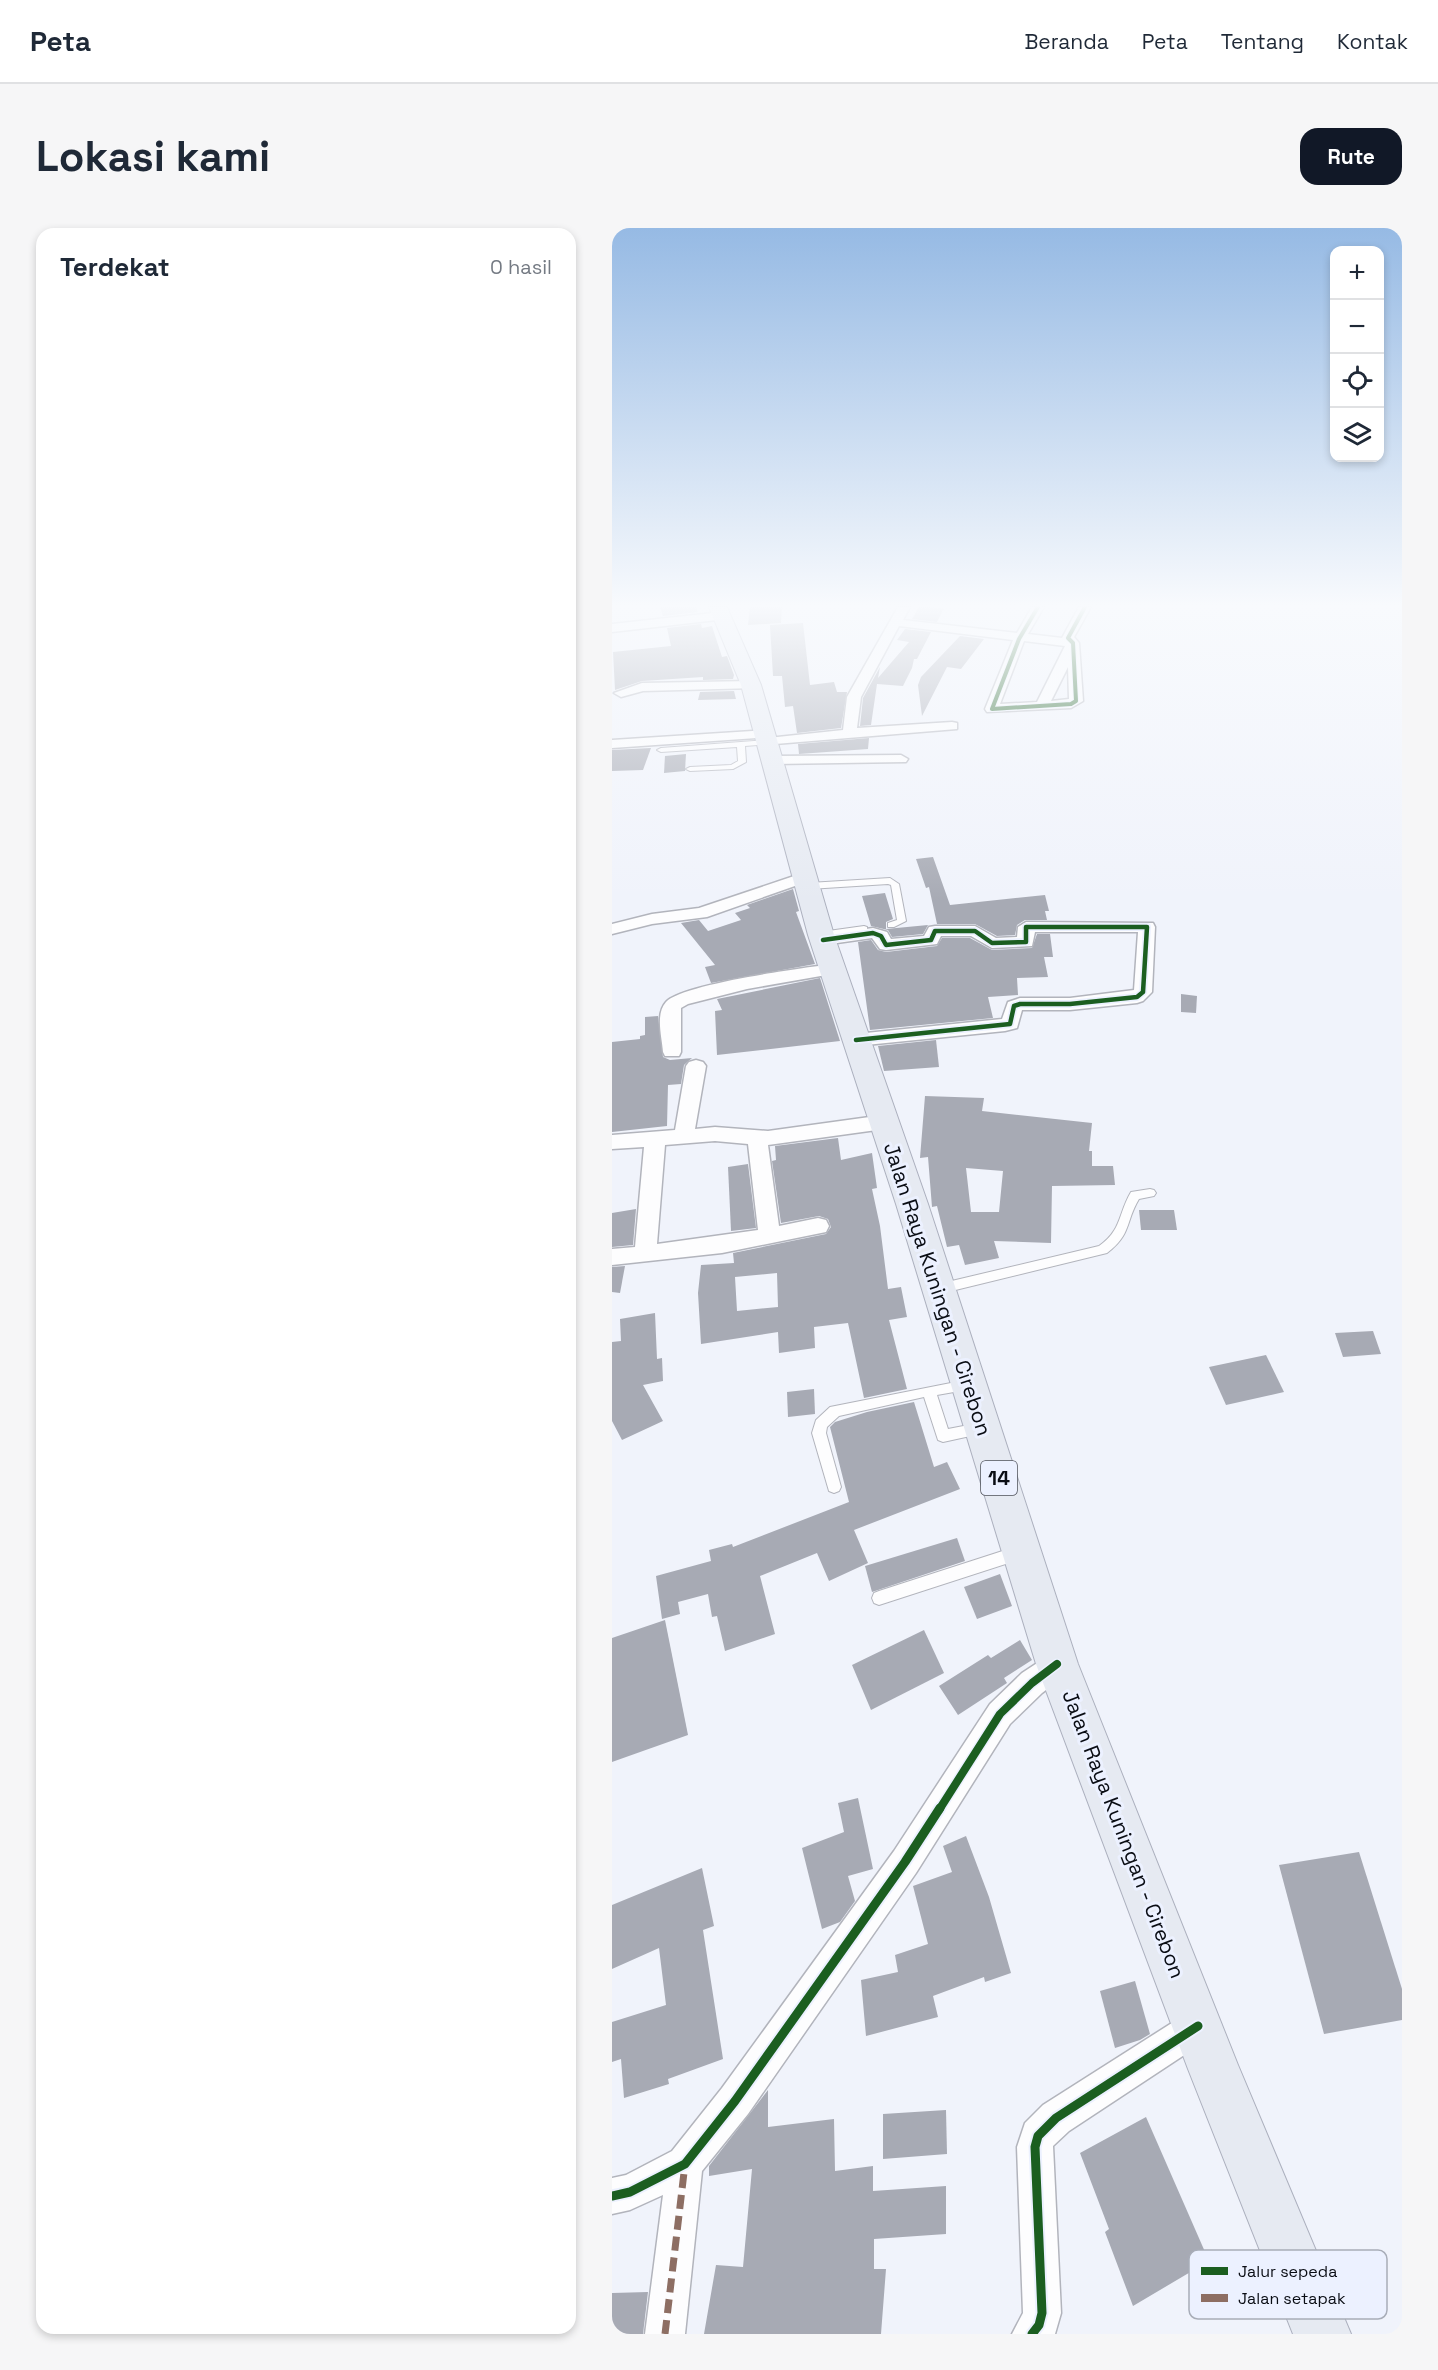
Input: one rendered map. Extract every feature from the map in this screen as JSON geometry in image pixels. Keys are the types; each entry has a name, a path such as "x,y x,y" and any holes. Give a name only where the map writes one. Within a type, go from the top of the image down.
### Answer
{"highway":[{"name":"Jalan Raya Kuningan - Cirebon","path":"755,705 762,745 808,881 825,948 939,1289 1058,1664 1198,2026 1288,2250"},
{"name":"Jalan Raya Kuningan - Cirebon","path":"1316,2319 1322,2334"}],"street":[{"path":"849,733 853,705"},
{"path":"993,705 992,709 1052,705"},
{"path":"762,745 849,733 952,726"},
{"path":"612,744 762,745 901,759"},
{"path":"612,930 637,922 701,913 808,881"},
{"path":"672,1052 671,1009 675,1003 825,948 873,933 881,936 886,945 931,940 935,931 956,929 975,931 992,943 1026,942 1026,927 1147,927 1143,992 1137,997 1070,1004 1020,1004 1014,1006 1010,1024 856,1040"},
{"path":"684,1137 687,1105 696,1066"},
{"path":"612,1142 715,1134 768,1138 884,1122"},
{"path":"757,1137 769,1235"},
{"path":"645,1254 655,1138"},
{"path":"612,1257 723,1245 818,1226"},
{"path":"612,2196 630,2192 685,2164 735,2101 905,1862 999,1714 1032,1683 1058,1664"},
{"path":"1032,2334 1040,2325 1042,2313 1035,2147 1038,2136 1056,2118 1198,2026"},
{"path":"665,2334 685,2164"}],"lane":[{"path":"661,750 762,745"},
{"path":"690,769 733,767 762,745"},
{"path":"808,881 890,881 895,884 902,916 902,921 891,925"},
{"path":"825,948 864,929"},
{"path":"939,1289 1103,1250 1118,1240 1128,1218 1129,1203 1135,1195 1150,1193"},
{"path":"834,1487 819,1433 821,1424 835,1411 969,1384"},
{"path":"929,1391 943,1436 983,1428"},
{"path":"879,1598 1022,1552"}],"building":[{"path":"785,705 845,705 841,728 797,733 793,706"},
{"path":"862,705 874,705 871,725 860,726"},
{"path":"921,705 927,705 922,716"},
{"path":"869,738 868,749 799,754 798,744"},
{"path":"651,748 643,770 612,771 612,750"},
{"path":"686,754 685,771 664,773 665,756"},
{"path":"933,857 950,905 1045,895 1049,911 1045,911 1047,920 1025,920 1017,925 1015,935 997,936 975,924 937,924 929,887 926,888 916,859"},
{"path":"793,889 799,911 796,912 815,964 711,983 705,967 715,965 681,923 699,920 708,931 741,920 735,913 750,908 747,905"},
{"path":"885,893 893,919 886,922 886,929 928,925 923,934 892,937 888,930 871,926 862,896"},
{"path":"1037,934 1050,934 1053,957 1044,957 1048,977 1017,978 1018,995 988,997 993,1018 870,1030 858,942 871,940 878,950 886,952 937,946 942,938 970,938 992,950 1032,948"},
{"path":"820,978 840,1041 717,1055 715,1011 722,1010 717,999"},
{"path":"1181,994 1197,996 1196,1013 1181,1012"},
{"path":"658,1016 663,1057 670,1060 692,1058 684,1065 681,1084 668,1085 667,1126 612,1132 612,1042 640,1039 640,1036 645,1035 645,1017"},
{"path":"936,1040 939,1067 884,1071 878,1046"},
{"path":"925,1096 984,1098 982,1111 1092,1123 1089,1151 1092,1151 1092,1166 1113,1166 1115,1185 1052,1186 1051,1243 994,1241 999,1258 965,1265 959,1245 947,1247 937,1206 932,1207 928,1157 920,1158","holes":["966,1168 1003,1171 999,1212 971,1212"]},
{"path":"838,1138 841,1160 872,1153 877,1188 872,1189 880,1226 888,1289 901,1287 907,1317 889,1320 907,1389 864,1398 848,1323 814,1327 815,1348 779,1353 778,1332 701,1344 698,1293 701,1265 734,1263 733,1253 826,1234 831,1227 828,1219 819,1216 781,1223 772,1161 776,1160 775,1146","holes":["777,1273 778,1307 737,1311 735,1277"]},
{"path":"748,1164 756,1228 731,1231 728,1167"},
{"path":"636,1209 633,1245 612,1247 612,1213"},
{"path":"1139,1210 1174,1210 1177,1230 1141,1230"},
{"path":"625,1266 620,1293 612,1292 612,1267"},
{"path":"655,1313 657,1359 662,1358 663,1381 643,1385 663,1421 622,1440 612,1421 612,1342 621,1341 620,1319"},
{"path":"1373,1331 1381,1354 1343,1357 1335,1333"},
{"path":"1266,1355 1284,1392 1226,1405 1209,1367"},
{"path":"814,1389 815,1414 788,1417 787,1392"},
{"path":"914,1402 934,1467 947,1462 960,1489 854,1530 868,1563 829,1581 817,1553 760,1576 775,1634 725,1651 717,1616 712,1617 708,1594 678,1602 680,1614 662,1619 656,1576 711,1561 709,1550 732,1544 733,1547 849,1502 830,1427 835,1422 867,1412"},
{"path":"957,1538 965,1561 872,1592 865,1566"},
{"path":"1000,1574 1012,1606 977,1619 964,1587"},
{"path":"665,1620 688,1735 612,1762 612,1638"},
{"path":"924,1630 944,1673 871,1710 852,1665"},
{"path":"1020,1640 1032,1660 1004,1678 1007,1683 958,1715 939,1686 988,1655 991,1658"},
{"path":"858,1798 873,1869 848,1876 855,1901 840,1922 822,1929 802,1848 844,1832 838,1803"},
{"path":"966,1836 989,1897 1011,1973 985,1982 984,1977 933,1996 938,2017 866,2036 861,1980 898,1972 895,1955 928,1944 913,1886 952,1872 943,1846"},
{"path":"1359,1852 1402,1989 1402,2020 1324,2034 1279,1865"},
{"path":"702,1868 714,1926 703,1930 723,2059 668,2079 669,2084 624,2098 621,2059 612,2062 612,2022 666,2005 659,1948 612,1969 612,1905"},
{"path":"1135,1981 1150,2034 1140,2040 1115,2048 1100,1991"},
{"path":"768,2090 768,2127 834,2119 835,2171 873,2166 873,2191 946,2186 946,2234 874,2239 874,2269 886,2269 881,2334 704,2334 716,2265 743,2267 752,2169 709,2176 709,2166"},
{"path":"946,2110 947,2154 883,2159 883,2114"},
{"path":"1146,2117 1204,2250 1189,2250 1189,2273 1133,2306 1105,2232 1109,2229 1080,2153"},
{"path":"648,2292 643,2334 612,2334 612,2293"}],"marked path":[{"path":"665,2334 685,2164"}],"cycle path":[{"path":"993,705 992,709 1051,705"},
{"path":"823,940 873,933 881,936 886,945 931,940 935,931 975,931 992,943 1026,942 1026,927 1147,927 1143,992 1137,997 1070,1004 1020,1004 1014,1006 1010,1024 856,1040"},
{"path":"612,2196 630,2192 685,2164 735,2101 905,1862 1000,1714 1032,1683 1057,1664"},
{"path":"1032,2334 1039,2325 1042,2313 1035,2147 1038,2136 1056,2118 1198,2026"}]}
